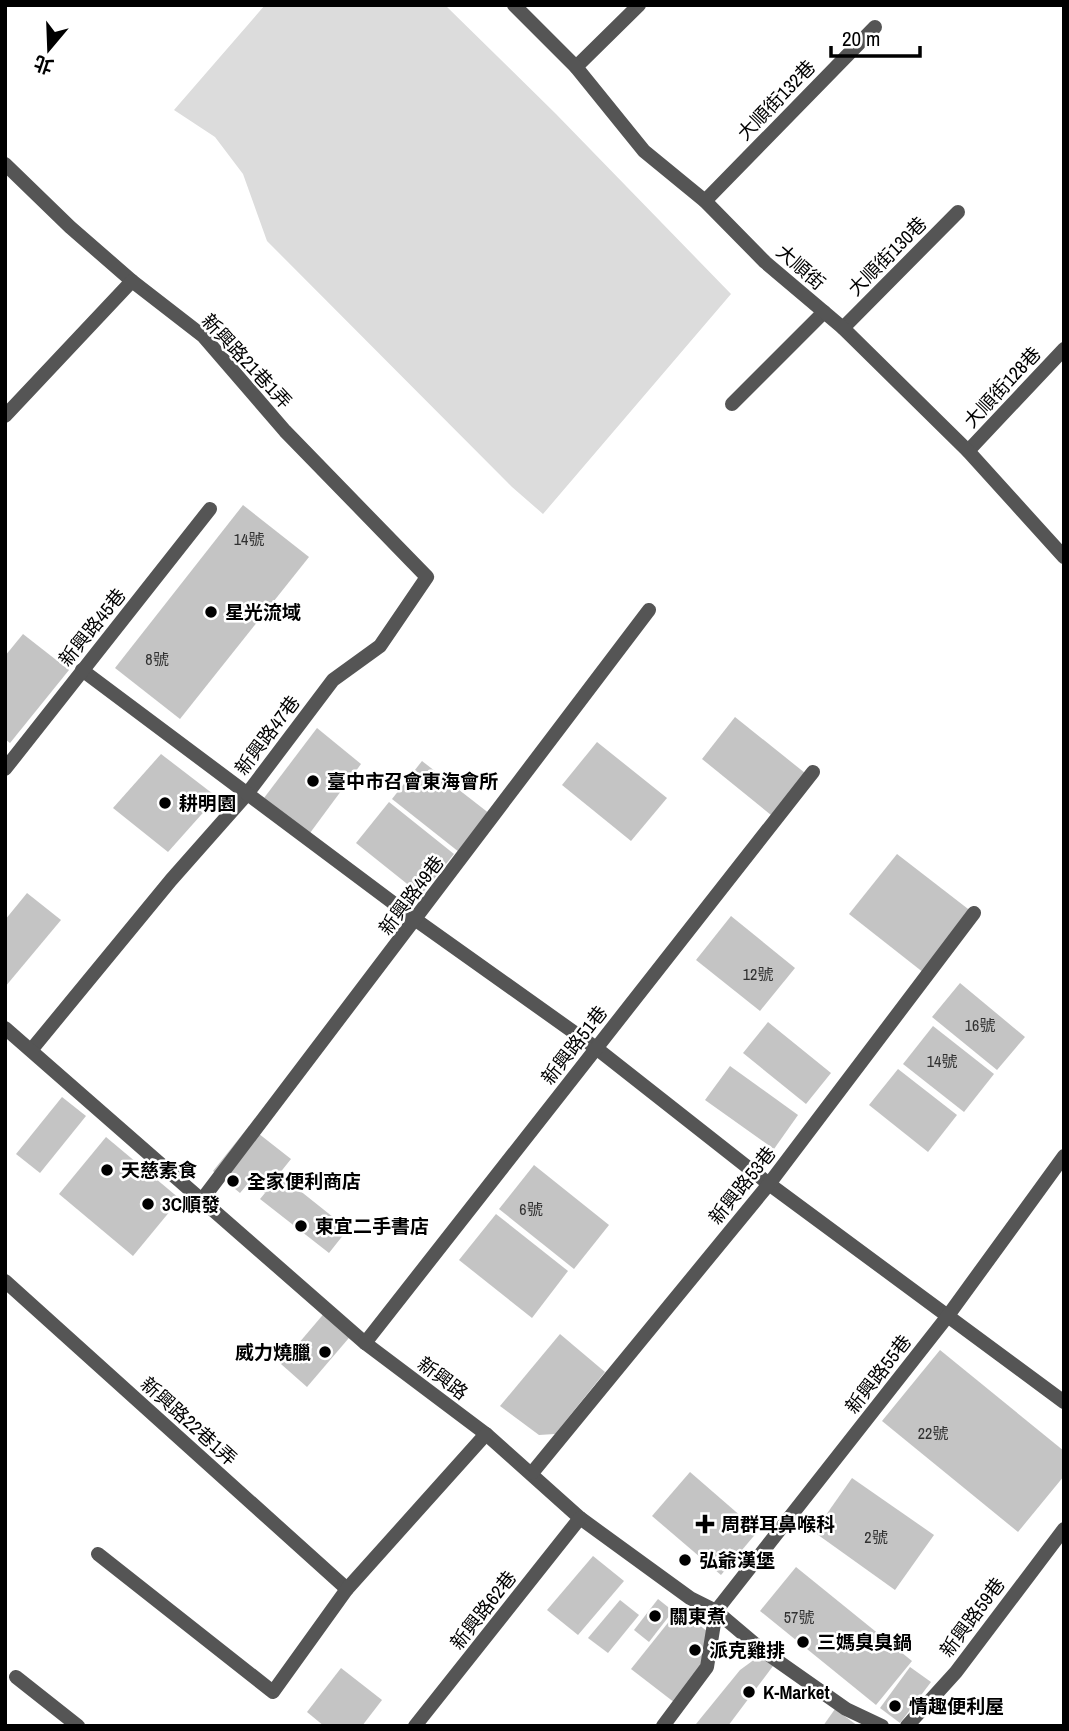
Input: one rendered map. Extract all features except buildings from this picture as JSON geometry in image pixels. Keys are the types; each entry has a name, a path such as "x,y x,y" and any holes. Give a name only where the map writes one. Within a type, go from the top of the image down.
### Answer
{"street":[{"name":"大順街","path":"514,5 576,67 644,151 705,201 765,262 843,328 968,452 1064,557"},
{"path":"576,67 639,5"},
{"name":"大順街132巷","path":"705,201 875,27"},
{"name":"新興路21巷1弄","path":"5,164 70,227 132,281 203,336 285,431 427,577"},
{"name":"大順街130巷","path":"843,328 958,212"},
{"path":"5,416 132,281"},
{"path":"732,404 824,313"},
{"name":"大順街128巷","path":"968,452 1064,349"},
{"name":"新興路45巷","path":"5,768 210,509"},
{"name":"新興路47巷","path":"32,1049 171,880 247,794 333,680 380,646 427,577"},
{"name":"新興路49巷","path":"201,1201 649,610"},
{"path":"82,670 416,920 596,1048 769,1184 1064,1402"},
{"name":"新興路51巷","path":"365,1343 813,772"},
{"name":"新興路53巷","path":"532,1473 769,1184 974,913"},
{"name":"新興路","path":"5,1028 365,1343 486,1434 580,1518 690,1598 716,1611 762,1650 846,1709 882,1726"},
{"name":"新興路55巷","path":"716,1611 947,1317 1064,1156"},
{"name":"新興路22巷1弄","path":"5,1281 347,1589"},
{"path":"98,1555 273,1692 347,1589 486,1434"},
{"name":"新興路62巷","path":"415,1726 580,1518"},
{"name":"新興路59巷","path":"907,1726 956,1672 1064,1529"},
{"path":"663,1726 708,1667 716,1611"},
{"path":"16,1677 78,1726"}],"shaded area":[{"path":"265,5 445,5 556,114 731,294 543,514 512,487 267,241 243,174 215,137 174,110"}],"place":[{"name":"星光流域","path":"211,612"},
{"name":"臺中市召會東海會所","path":"313,781"},
{"name":"耕明園","path":"165,803"},
{"name":"天慈素食","path":"107,1170"},
{"name":"全家便利商店","path":"233,1181"},
{"name":"3C順發","path":"148,1204"},
{"name":"東宜二手書店","path":"301,1226"},
{"name":"威力燒臘","path":"325,1352"},
{"name":"周群耳鼻喉科","path":"705,1524"},
{"name":"弘爺漢堡","path":"685,1560"},
{"name":"關東煮","path":"655,1616"},
{"name":"三媽臭臭鍋","path":"803,1642"},
{"name":"派克雞排","path":"695,1650"},
{"name":"K-Market","path":"749,1692"},
{"name":"情趣便利屋","path":"895,1706"}]}
